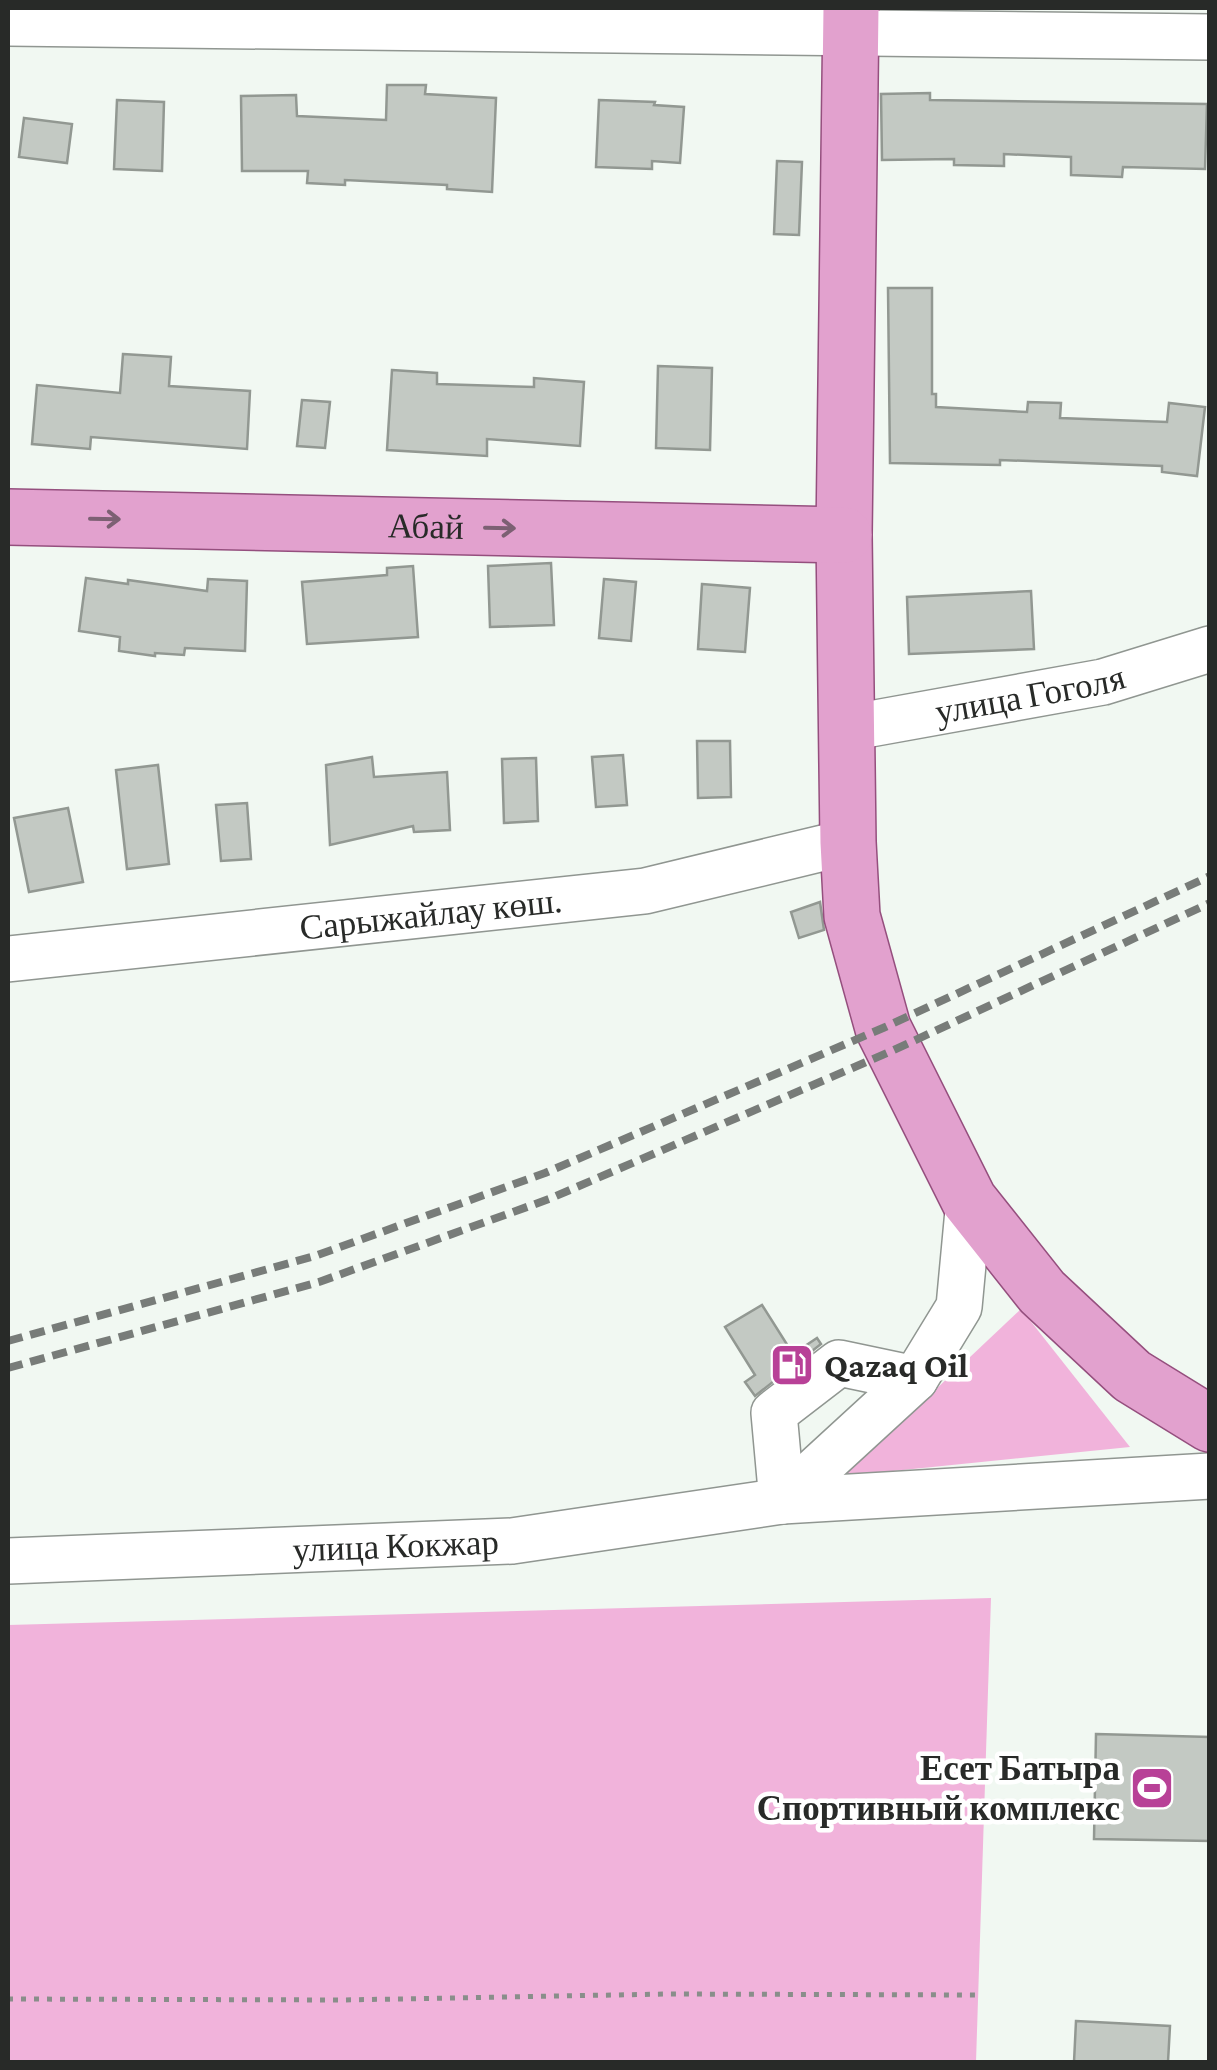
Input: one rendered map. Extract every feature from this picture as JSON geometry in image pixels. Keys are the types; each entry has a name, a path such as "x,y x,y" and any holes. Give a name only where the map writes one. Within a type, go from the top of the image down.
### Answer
{"main road":[{"path":"851,20 844,535 852,916 883,1028 969,1200 1042,1292 1132,1376 1210,1424"},
{"name":"Абай","path":"8,517 844,535"}],"street":[{"path":"8,23 851,20 1210,37"},
{"name":"улица Гоголя","path":"848,728 1104,682 1210,649"},
{"name":"Сарыжайлау көш.","path":"8,959 644,892 848,842"},
{"path":"782,1501 915,1379 959,1308 969,1200"},
{"path":"782,1501 774,1413 839,1363 915,1379"},
{"name":"улица Кокжар","path":"8,1561 512,1541 782,1501 1210,1476"}],"path":[{"path":"8,1999 978,1995"}],"shaded area":[{"path":"1021,1309 1130,1447 844,1476"},
{"path":"991,1598 976,2062 8,2062 8,1625"}],"building":[{"path":"387,85 426,85 425,94 496,98 492,192 447,189 447,185 345,180 345,185 307,183 308,171 242,171 241,96 296,95 297,116 386,120"},
{"path":"930,93 930,100 1207,104 1205,169 1123,167 1122,177 1071,175 1071,157 1004,154 1004,166 954,165 954,159 882,160 881,94"},
{"path":"117,100 164,102 162,171 114,169"},
{"path":"599,100 684,107 680,163 652,161 652,169 596,167"},
{"path":"24,118 72,124 67,163 19,157"},
{"path":"777,161 802,162 799,235 774,234"},
{"path":"888,288 932,288 932,394 936,394 936,407 1027,412 1028,402 1061,403 1060,418 1167,422 1169,403 1205,407 1197,476 1162,472 1162,466 1000,460 1000,465 890,463"},
{"path":"123,354 171,357 169,386 250,391 247,449 91,437 90,449 32,444 37,385 120,393"},
{"path":"658,366 712,368 710,450 656,448"},
{"path":"392,370 437,373 437,384 534,387 534,378 584,382 580,446 487,439 487,456 387,450"},
{"path":"302,400 330,402 325,448 297,446"},
{"path":"551,563 554,625 490,627 488,566"},
{"path":"413,566 418,637 307,644 302,582 387,575 387,568"},
{"path":"86,578 207,591 208,579 247,581 245,651 185,648 184,655 155,656 119,651 120,637 79,631"},
{"path":"604,579 636,582 631,641 599,638"},
{"path":"702,584 750,588 745,652 698,649"},
{"path":"1031,591 1034,649 909,654 907,597"},
{"path":"697,741 730,741 731,797 698,798"},
{"path":"623,755 627,805 596,807 592,757"},
{"path":"372,757 374,777 447,772 450,830 414,832 413,826 330,845 326,765"},
{"path":"536,758 538,821 504,823 502,759"},
{"path":"158,765 169,864 127,869 116,770"},
{"path":"247,803 251,859 221,861 216,805"},
{"path":"68,808 83,882 29,892 14,818"},
{"path":"820,902 824,930 799,938 791,912"},
{"path":"762,1305 793,1354 817,1338 821,1344 755,1396 745,1382 755,1375 725,1327"},
{"name":"Есет Батыра Спортивный комплекс","path":"1096,1734 1210,1737 1210,1841 1094,1839"},
{"path":"1076,2021 1170,2026 1168,2062 1074,2062"}],"railway":[{"path":"8,1341 315,1256 545,1173 883,1028 1210,876"},
{"path":"8,1368 319,1282 549,1199 894,1050 1210,903"}],"place":[{"name":"Qazaq Oil","path":"792,1365"},
{"name":"Есет Батыра Спортивный комплекс","path":"1152,1788"}]}
